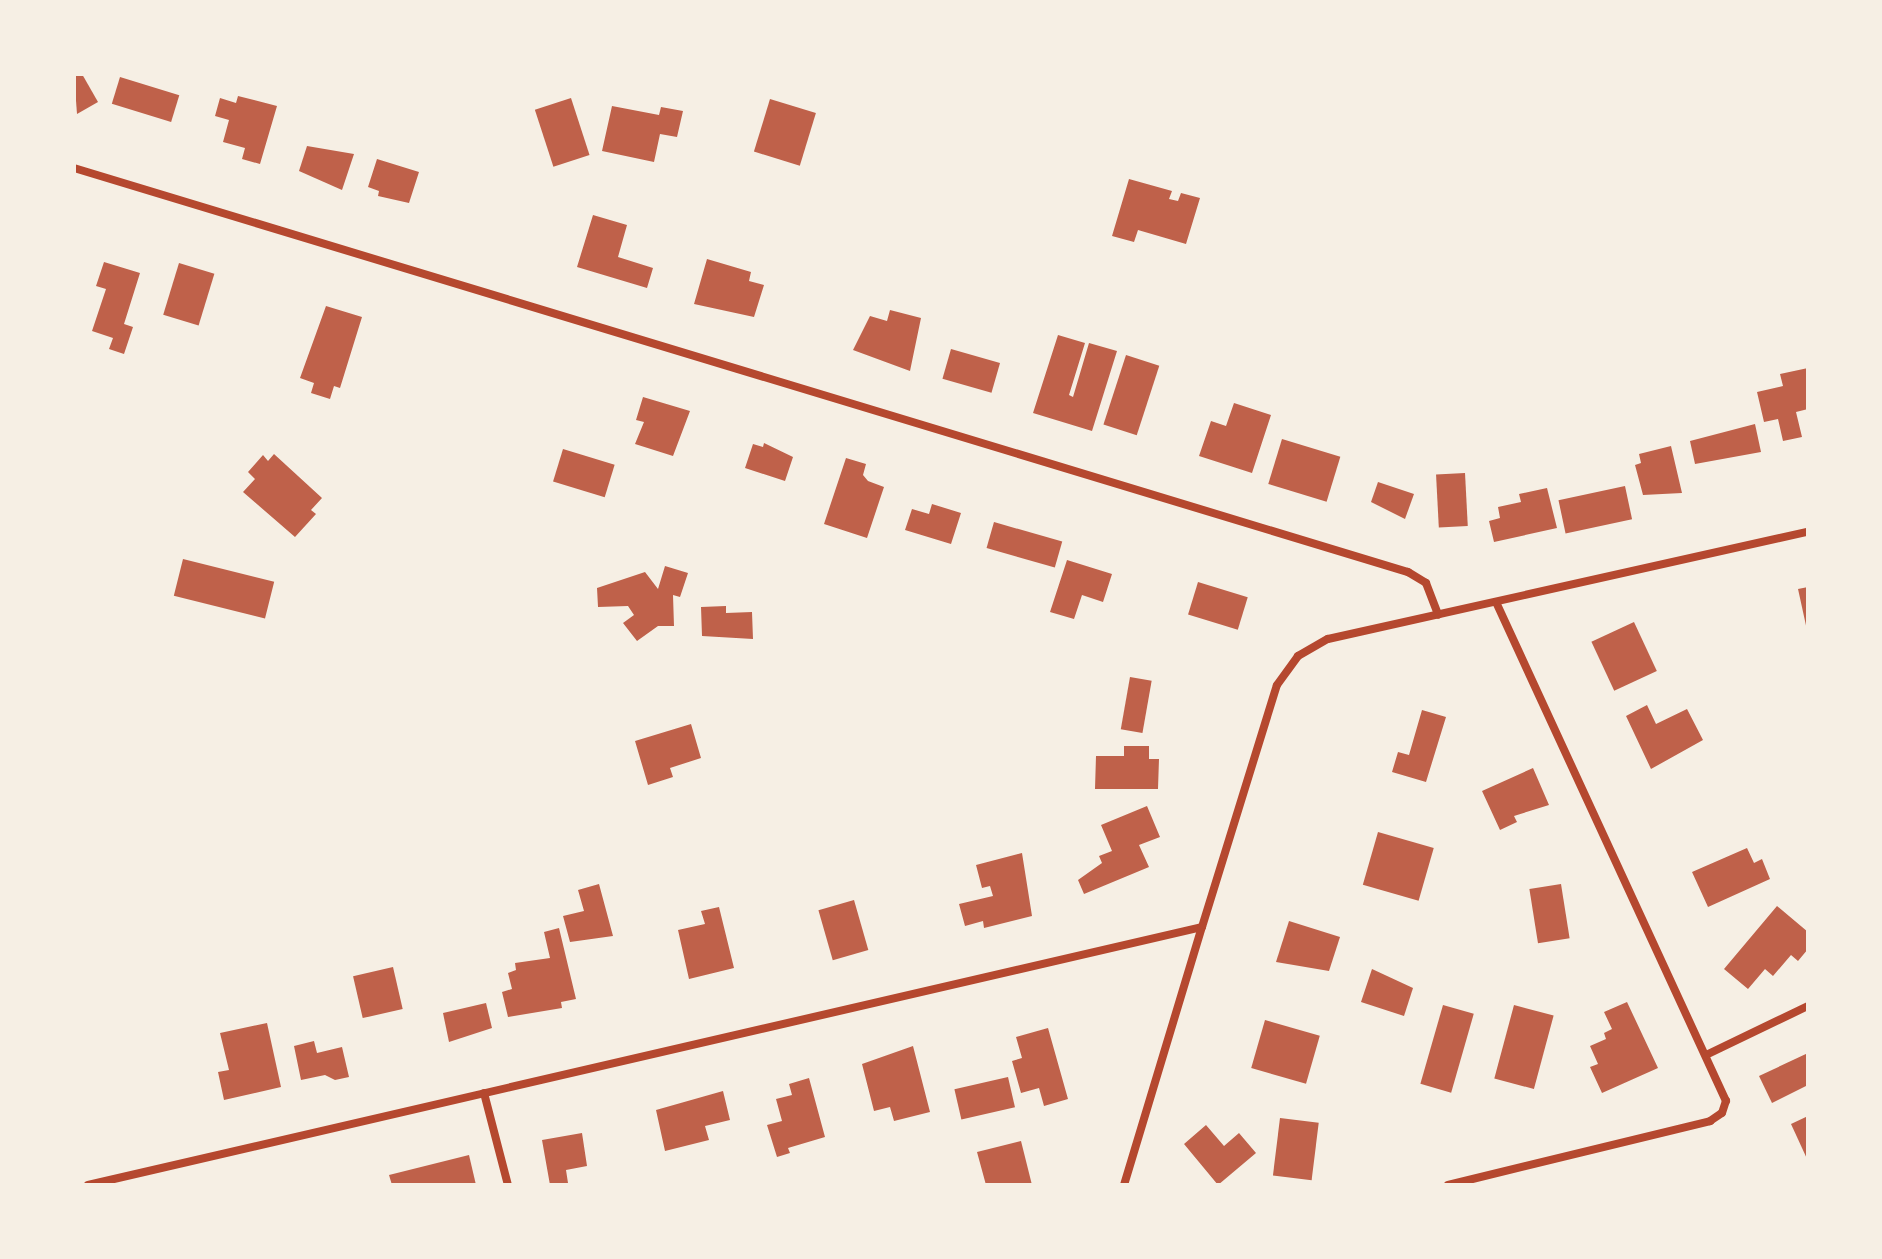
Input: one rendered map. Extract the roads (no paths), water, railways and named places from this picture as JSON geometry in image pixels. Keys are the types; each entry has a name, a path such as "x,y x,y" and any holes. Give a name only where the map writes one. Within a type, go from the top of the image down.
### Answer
{"street":[{"path":"74,168 1408,572 1426,583 1438,615"},
{"path":"1124,1185 1277,685 1298,656 1328,639 1808,532"},
{"path":"1448,1185 1710,1121 1722,1113 1726,1101 1496,602"},
{"path":"88,1185 1202,927"},
{"path":"1706,1055 1808,1006"},
{"path":"484,1093 508,1185"}]}
